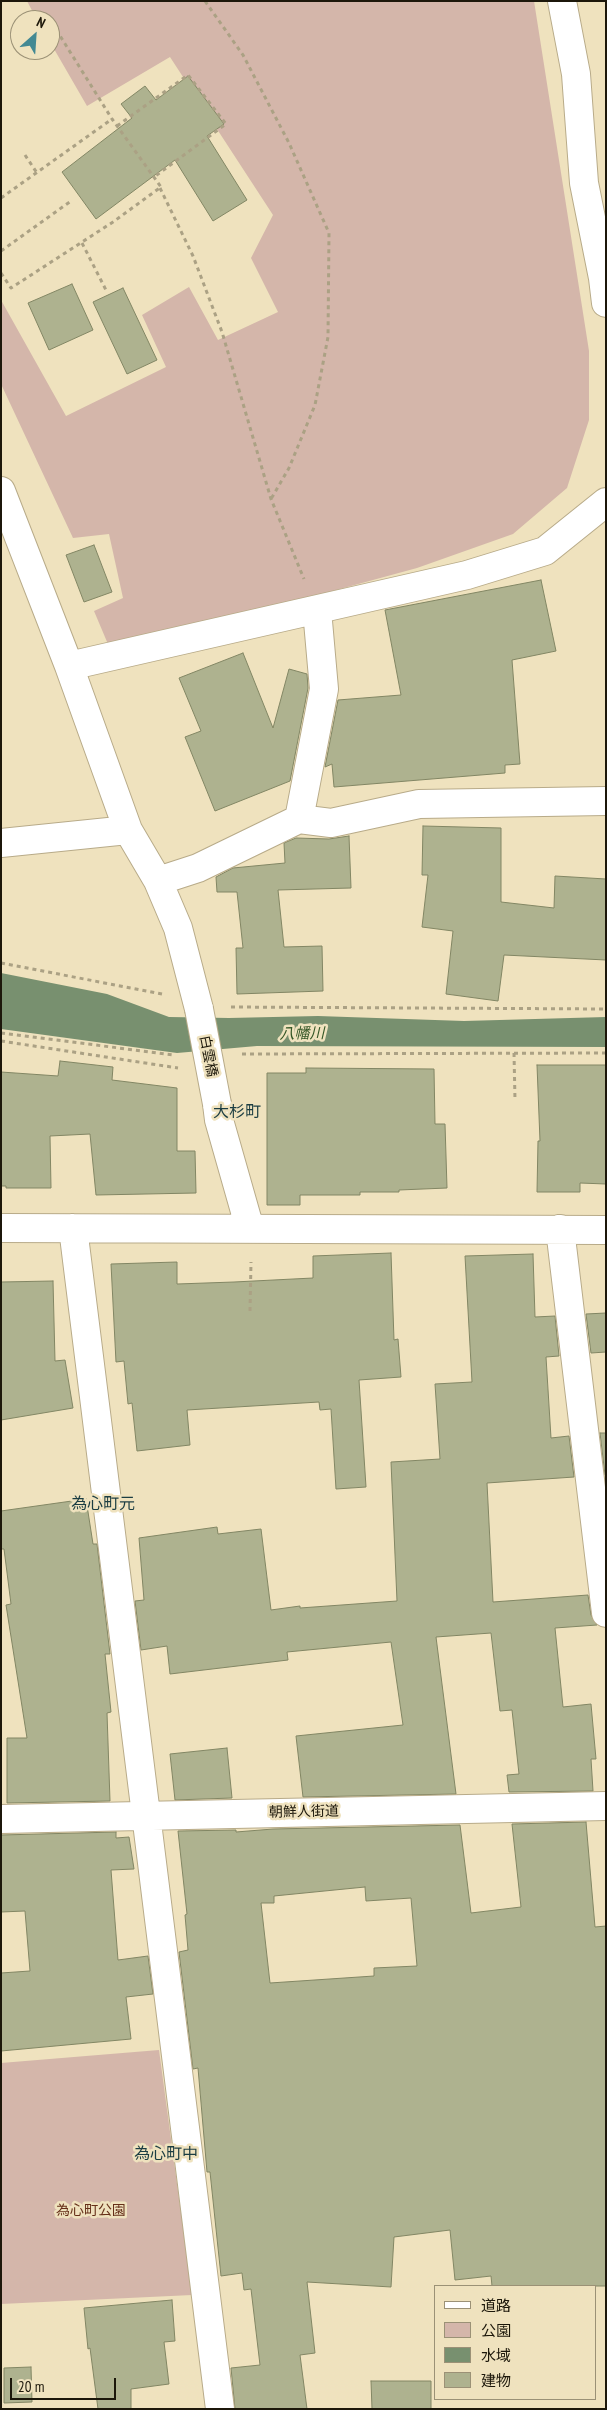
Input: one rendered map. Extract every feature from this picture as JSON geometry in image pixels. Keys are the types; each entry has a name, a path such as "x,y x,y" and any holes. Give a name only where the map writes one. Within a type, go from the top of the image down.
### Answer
{"street":[{"path":"562,1 576,74 584,183 603,278 606,303"},
{"name":"白雲橋","path":"1,491 69,666 128,830 158,881 178,928 199,1008 219,1120 250,1229"},
{"path":"69,666 467,575 545,551 606,502"},
{"path":"299,819 324,689 317,610"},
{"path":"158,881 198,868 299,819 331,823 419,804 606,801"},
{"path":"1,843 128,830"},
{"path":"1,1228 606,1230"},
{"path":"73,1228 220,2409"},
{"path":"560,1229 606,1613"},
{"name":"朝鮮人街道","path":"1,1818 606,1806"}],"path":[{"path":"205,1 242,55 289,144 329,233 328,337 315,405 289,468 270,499"},
{"path":"60,36 112,119 154,177 193,256 222,332 270,499 317,610"},
{"path":"117,126 188,75 226,124 154,177"},
{"path":"1,198 112,119"},
{"path":"25,155 37,172"},
{"path":"1,273 11,288 82,243 160,188"},
{"path":"1,251 71,201"},
{"path":"82,243 107,292"},
{"path":"1,964 119,984 165,995"},
{"path":"230,1007 606,1009"},
{"path":"1,1033 180,1055"},
{"path":"1,1041 182,1069"},
{"path":"237,1049 242,1054 606,1053"},
{"path":"514,1053 515,1100"},
{"path":"250,1229 250,1311"}],"green space":[{"path":"27,1 534,1 589,351 589,420 567,488 513,534 417,568 138,644 113,656 94,611 123,598 109,534 73,538 1,384 1,300 66,416 166,367 142,315 189,287 218,340 278,312 251,258 273,215 170,57 87,106 60,59 60,10 32,10"},
{"name":"為心町公園","path":"159,2050 192,2295 1,2304 1,2063"}],"water":[{"name":"八幡川","path":"1,973 107,994 169,1017 318,1016 464,1021 606,1017 606,1047 257,1046 177,1053 1,1029"}],"building":[{"path":"188,76 224,124 207,136 247,200 213,221 175,160 96,219 62,172 132,118 121,104 145,86 156,100"},
{"path":"72,284 93,330 49,350 28,303"},
{"path":"123,288 157,360 127,374 93,302"},
{"path":"94,545 112,592 84,602 66,555"},
{"path":"541,580 556,651 512,660 520,764 505,765 505,773 334,787 332,764 325,767 338,700 401,695 385,610"},
{"path":"243,653 273,728 289,669 307,674 308,688 290,781 215,811 185,737 201,731 179,678"},
{"path":"423,826 501,828 501,902 554,908 555,876 606,879 606,960 504,955 498,1001 446,994 453,931 422,927 428,875 422,875"},
{"path":"349,836 351,888 278,890 284,947 322,946 323,991 237,994 236,948 243,948 237,892 217,892 216,877 233,868 285,863 284,843 296,838 329,839"},
{"path":"60,1061 113,1067 112,1080 177,1088 177,1151 195,1151 196,1193 96,1195 90,1134 50,1136 51,1188 6,1188 6,1186 1,1186 1,1072 58,1076"},
{"path":"537,1065 606,1065 606,1184 580,1183 580,1192 537,1192 538,1141 540,1141"},
{"path":"306,1068 434,1069 435,1124 445,1124 447,1188 399,1190 399,1192 360,1192 360,1195 300,1195 300,1205 267,1205 267,1073 306,1073"},
{"path":"391,1253 394,1340 398,1339 401,1377 359,1380 366,1487 336,1489 331,1409 320,1410 319,1402 187,1410 190,1445 137,1451 132,1403 128,1404 124,1361 116,1362 111,1264 177,1262 177,1284 234,1282 313,1278 313,1256"},
{"path":"533,1254 535,1317 555,1316 559,1356 546,1357 551,1438 569,1436 574,1477 487,1483 493,1602 588,1595 591,1615 597,1625 555,1628 563,1707 591,1704 596,1759 591,1759 593,1791 509,1792 507,1775 519,1774 512,1710 500,1711 491,1633 436,1637 456,1794 303,1797 296,1736 403,1725 391,1642 287,1652 288,1660 170,1674 167,1646 141,1650 135,1601 144,1600 139,1538 217,1527 218,1534 261,1529 271,1610 300,1606 300,1608 397,1601 391,1462 440,1459 435,1384 472,1382 465,1256"},
{"path":"53,1281 55,1361 65,1360 73,1408 1,1420 1,1282"},
{"path":"606,1313 606,1352 591,1353 586,1314"},
{"path":"600,1433 606,1433 606,1475 605,1475"},
{"path":"86,1499 93,1544 97,1544 110,1654 105,1654 111,1712 107,1713 110,1801 7,1803 7,1738 27,1738 6,1605 11,1604 4,1549 1,1549 1,1511"},
{"path":"227,1748 232,1798 175,1800 170,1754"},
{"path":"586,1822 595,1927 606,1926 606,2286 492,2285 491,2276 455,2280 450,2230 394,2237 391,2287 307,2282 315,2353 300,2355 307,2409 235,2409 231,2368 260,2365 251,2289 244,2290 242,2273 221,2276 210,2172 207,2172 198,2068 193,2069 179,1952 188,1950 185,1915 187,1914 178,1831 236,1830 236,1832 273,1829 460,1825 471,1913 521,1907 512,1824","holes":["365,1887 366,1901 411,1898 417,1966 374,1968 374,1976 270,1983 261,1903 274,1903 274,1896"]},
{"path":"116,1832 116,1838 129,1837 134,1869 111,1870 118,1960 148,1956 153,1994 126,1997 131,2039 1,2051 1,1973 30,1971 25,1911 1,1912 1,1835"},
{"path":"172,2300 175,2341 164,2342 169,2384 131,2389 131,2409 98,2409 90,2348 88,2349 84,2308"},
{"path":"31,2367 32,2402 4,2403 4,2368"},
{"path":"371,2381 431,2381 431,2409 372,2409"}],"district":[{"name":"大杉町","path":"237,1112"},
{"name":"為心町元","path":"103,1504"},
{"name":"為心町中","path":"166,2154"}]}
